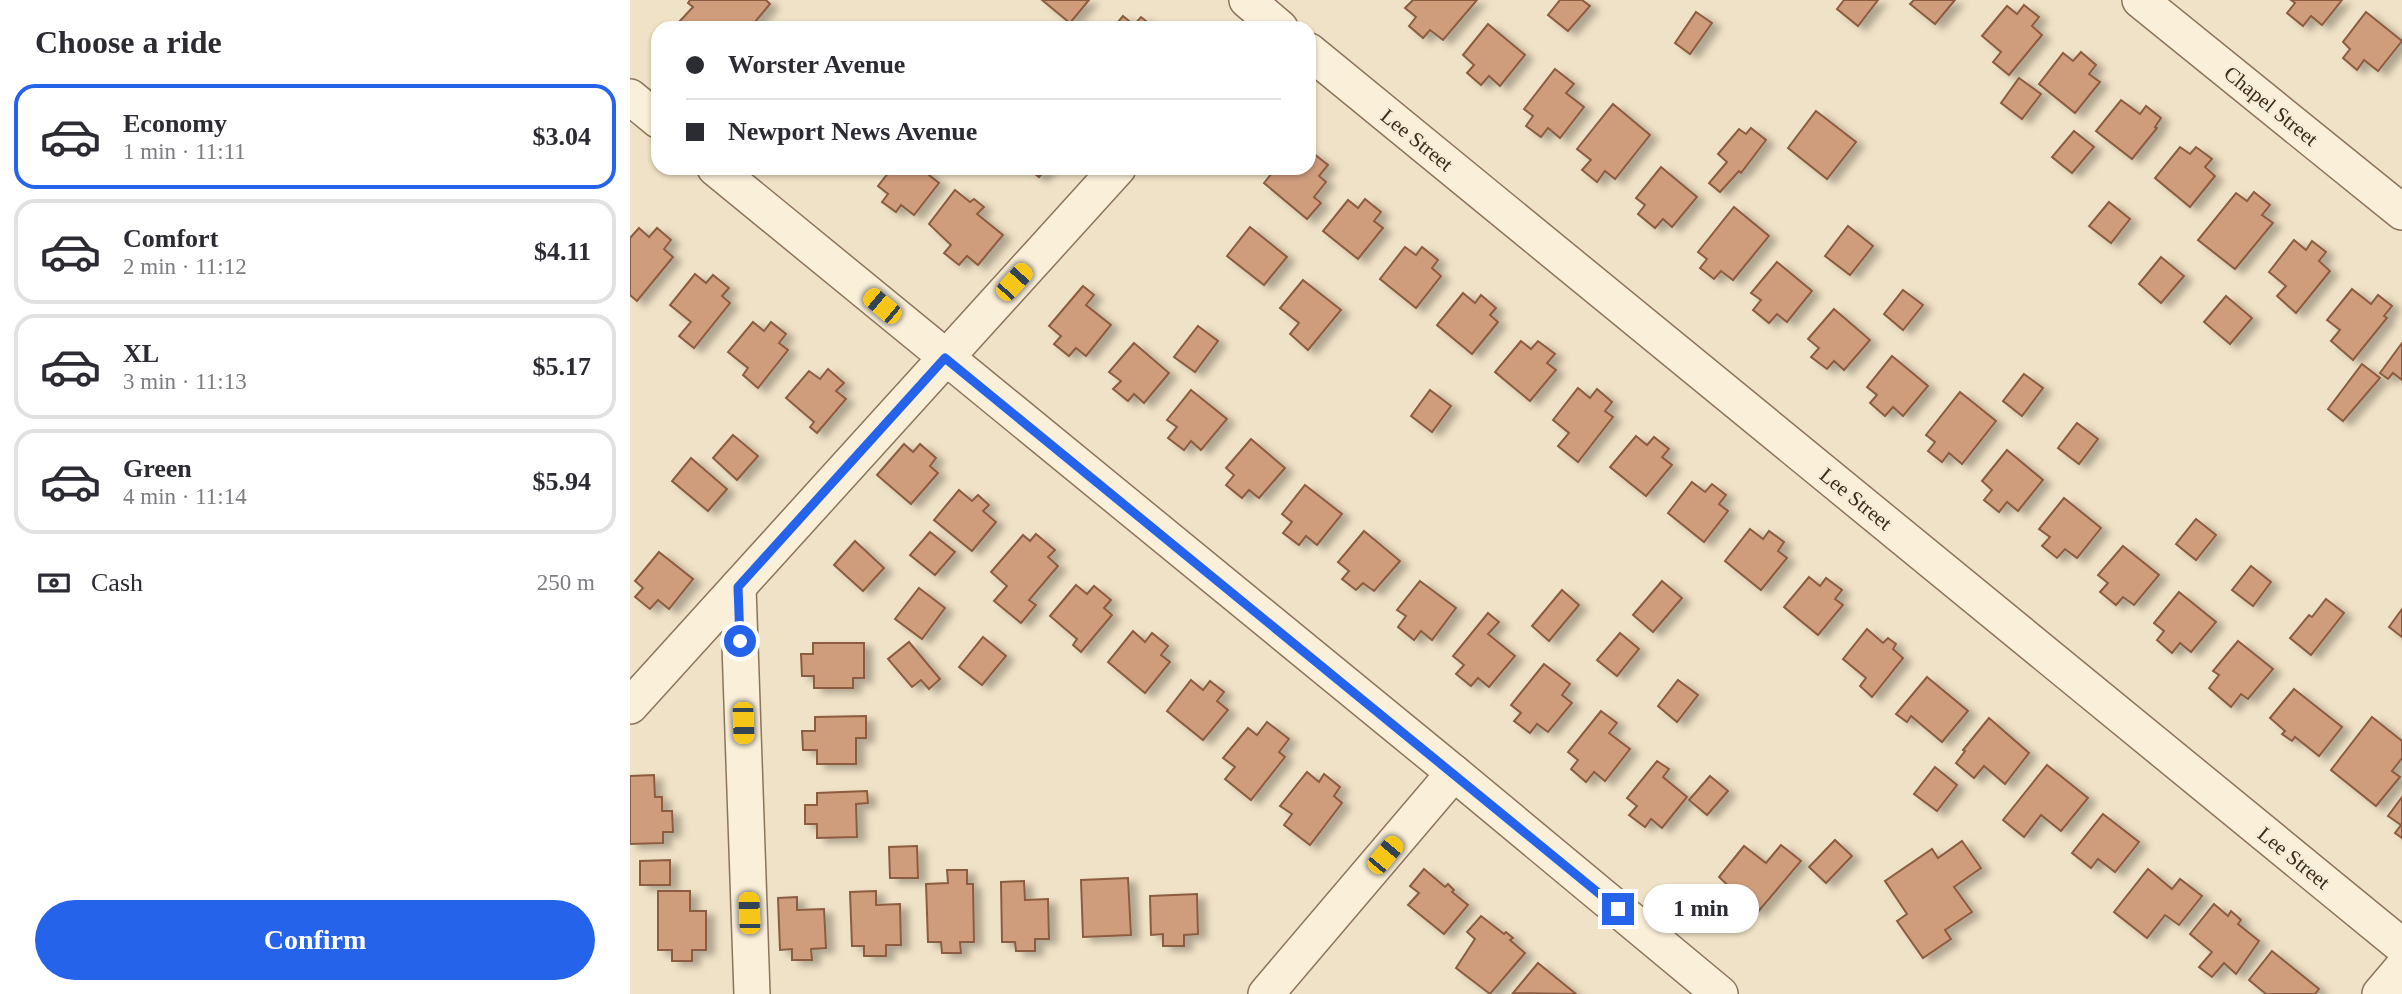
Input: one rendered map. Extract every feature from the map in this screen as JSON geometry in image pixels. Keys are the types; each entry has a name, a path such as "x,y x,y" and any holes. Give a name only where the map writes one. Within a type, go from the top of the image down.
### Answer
{"street":[{"name":"Chapel Street","path":"2140,0 2402,212"},
{"name":"Lee Street","path":"1316,57 2402,946"},
{"path":"630,97 651,114"},
{"path":"723,175 1720,994"},
{"path":"633,697 738,587 1112,175"},
{"path":"738,587 752,994"},
{"path":"1266,994 1454,773"},
{"path":"2380,994 2402,968"}],"building":[{"path":"690,0 766,0 770,4 756,21 680,21 693,7 688,3"},
{"path":"1042,0 1089,0 1072,21 1068,21"},
{"path":"1413,0 1477,0 1443,40 1430,30 1423,38 1409,26 1416,17 1405,8"},
{"path":"1560,0 1582,0 1590,6 1568,31 1548,15"},
{"path":"1844,0 1878,0 1858,26 1837,9"},
{"path":"1914,0 1955,0 1935,24 1910,4"},
{"path":"2291,0 2342,0 2322,25 2311,16 2303,26 2287,13 2295,3"},
{"path":"2024,5 2039,17 2032,26 2042,35 2009,75 1993,62 2001,52 1982,36 2007,6 2017,14"},
{"path":"1696,12 1712,23 1690,54 1675,43"},
{"path":"2366,12 2402,41 2378,71 2364,60 2357,70 2343,58 2350,49 2343,42"},
{"path":"1488,24 1525,55 1500,86 1489,76 1481,85 1467,73 1474,65 1463,55"},
{"path":"2081,52 2096,65 2089,74 2100,82 2075,113 2039,84 2063,53 2073,61"},
{"path":"1555,69 1574,84 1566,93 1584,107 1560,138 1548,128 1541,137 1526,126 1533,116 1524,109"},
{"path":"2019,78 2041,94 2022,119 2001,103"},
{"path":"2121,100 2140,114 2146,106 2161,118 2155,127 2157,128 2132,159 2096,131"},
{"path":"1613,104 1650,135 1615,179 1605,171 1597,182 1582,170 1591,160 1577,149"},
{"path":"1816,111 1856,142 1827,179 1788,148"},
{"path":"1751,128 1766,140 1741,173 1739,171 1720,192 1709,183 1727,162 1718,154 1739,129 1746,134"},
{"path":"2074,131 2094,147 2072,173 2052,157"},
{"path":"2180,147 2190,154 2196,147 2212,159 2205,167 2215,176 2190,207 2155,178"},
{"path":"1316,156 1328,165 1319,176 1326,182 1314,197 1321,203 1307,219 1264,183 1270,175 1316,175"},
{"path":"1661,167 1697,197 1672,227 1663,219 1655,228 1638,214 1645,205 1636,198"},
{"path":"887,175 929,175 939,183 914,215 901,205 896,212 882,202 888,194 878,186"},
{"path":"955,190 970,202 974,199 984,207 977,214 1003,235 978,265 967,256 959,265 944,253 951,245 929,224"},
{"path":"2254,192 2270,205 2262,215 2273,223 2235,269 2198,240 2236,193 2247,201"},
{"path":"1365,199 1381,212 1374,221 1383,228 1358,259 1323,231 1348,200 1358,208"},
{"path":"2109,202 2130,219 2111,243 2089,226"},
{"path":"1734,207 1769,236 1733,280 1721,271 1714,279 1700,268 1707,259 1698,252"},
{"path":"1848,226 1873,246 1850,275 1825,256"},
{"path":"1250,227 1287,257 1264,285 1227,256"},
{"path":"639,228 649,237 657,228 671,240 664,249 673,257 637,301 630,295 630,238"},
{"path":"2294,240 2306,250 2312,241 2326,252 2319,261 2330,271 2296,313 2277,296 2286,286 2269,272"},
{"path":"1405,247 1416,255 1422,247 1438,260 1432,268 1441,276 1416,308 1380,279"},
{"path":"2161,257 2184,276 2161,303 2139,284"},
{"path":"1777,262 1812,291 1787,322 1777,314 1769,323 1753,310 1761,300 1751,293"},
{"path":"695,274 706,283 713,275 729,288 722,296 730,303 694,348 679,336 691,322 670,305"},
{"path":"1303,280 1341,310 1308,350 1290,334 1299,323 1280,308"},
{"path":"1083,286 1094,295 1086,305 1111,325 1086,356 1076,348 1069,356 1054,344 1061,336 1049,326"},
{"path":"2352,289 2371,304 2378,295 2392,306 2384,316 2387,318 2353,360 2331,341 2340,330 2327,320"},
{"path":"1903,290 1923,305 1903,330 1884,314"},
{"path":"1463,293 1475,303 1481,295 1496,308 1490,315 1498,322 1472,354 1437,325"},
{"path":"2226,296 2252,318 2230,344 2204,322"},
{"path":"1834,309 1870,340 1844,370 1834,361 1827,369 1811,357 1819,348 1808,339"},
{"path":"753,322 764,331 771,322 786,334 779,343 788,350 758,388 743,375 748,368 728,352"},
{"path":"1198,326 1218,341 1195,372 1174,357"},
{"path":"1521,341 1531,349 1538,341 1555,354 1547,363 1556,370 1530,401 1495,372"},
{"path":"1134,343 1169,373 1144,403 1134,394 1128,401 1113,389 1121,381 1109,372"},
{"path":"2402,343 2402,380 2393,373 2388,379 2380,373"},
{"path":"1892,356 1928,386 1903,416 1893,407 1885,416 1870,403 1877,395 1867,387"},
{"path":"2362,364 2380,378 2343,421 2328,409"},
{"path":"828,369 844,383 836,391 846,399 817,433 810,427 814,422 786,398 809,371 820,379"},
{"path":"2024,374 2043,388 2022,416 2003,401"},
{"path":"1578,388 1590,398 1597,389 1612,402 1605,411 1613,417 1578,462 1558,446 1569,433 1553,420"},
{"path":"1191,390 1227,419 1201,450 1191,441 1184,450 1168,438 1177,427 1167,420"},
{"path":"1430,390 1451,406 1432,432 1411,416"},
{"path":"1960,392 1996,421 1962,464 1949,453 1942,462 1928,451 1935,442 1926,435"},
{"path":"2077,423 2098,439 2079,464 2058,448"},
{"path":"733,435 758,456 737,480 713,458"},
{"path":"1636,436 1647,445 1654,437 1669,449 1662,457 1672,465 1646,496 1610,467"},
{"path":"1251,439 1285,468 1259,498 1249,490 1242,498 1226,485 1234,475 1226,468"},
{"path":"904,444 913,452 920,444 936,458 930,466 938,473 911,504 877,475"},
{"path":"2007,450 2043,480 2018,511 2007,502 1999,512 1984,500 1992,490 1982,481"},
{"path":"691,458 727,489 708,511 672,481"},
{"path":"1692,482 1705,492 1712,484 1726,495 1719,504 1728,511 1704,542 1668,513"},
{"path":"1305,485 1342,514 1317,545 1306,536 1299,545 1283,533 1292,522 1282,514"},
{"path":"959,490 972,501 978,495 989,505 983,511 996,522 972,551 934,520"},
{"path":"2064,498 2101,528 2077,558 2065,549 2057,558 2042,546 2050,537 2039,529"},
{"path":"2196,519 2216,535 2196,560 2176,544"},
{"path":"1750,529 1763,539 1769,531 1784,542 1778,551 1787,558 1761,590 1725,561"},
{"path":"1364,531 1400,561 1374,591 1363,583 1356,590 1342,579 1349,571 1338,562"},
{"path":"930,532 955,552 935,575 910,555"},
{"path":"1036,534 1055,550 1048,557 1058,566 1029,600 1036,605 1021,623 994,601 1007,586 991,572 1023,535 1030,541"},
{"path":"855,541 884,568 863,591 834,565"},
{"path":"2123,546 2159,575 2134,605 2123,597 2116,605 2100,592 2108,583 2098,575"},
{"path":"659,552 693,579 669,609 658,600 650,609 635,597 643,588 635,581"},
{"path":"2251,566 2271,582 2253,606 2232,590"},
{"path":"1809,577 1820,586 1826,578 1842,590 1835,599 1843,605 1818,635 1784,607"},
{"path":"1420,581 1456,608 1432,640 1421,631 1414,640 1398,627 1406,616 1397,610"},
{"path":"1662,581 1682,598 1653,632 1633,615"},
{"path":"1076,585 1087,594 1094,586 1111,600 1104,608 1112,615 1081,652 1073,645 1077,639 1050,616"},
{"path":"919,588 945,608 922,639 895,619"},
{"path":"1562,590 1579,605 1549,641 1532,626"},
{"path":"2179,592 2216,622 2191,652 2180,643 2172,653 2157,640 2164,631 2154,623"},
{"path":"2326,599 2344,613 2311,655 2290,638"},
{"path":"2402,609 2402,637 2389,627"},
{"path":"1488,613 1499,622 1488,634 1515,656 1489,687 1478,678 1471,686 1456,674 1464,665 1453,656"},
{"path":"1867,629 1883,643 1888,638 1896,644 1893,649 1903,658 1872,697 1860,686 1866,678 1843,659"},
{"path":"1133,631 1145,642 1152,633 1168,646 1161,655 1170,662 1145,693 1108,662"},
{"path":"1620,633 1639,649 1617,676 1597,660"},
{"path":"983,637 1006,656 982,685 959,667"},
{"path":"2238,641 2273,669 2248,699 2241,694 2231,707 2209,688 2219,675 2213,671"},
{"path":"909,642 940,679 929,689 921,680 912,687 888,659"},
{"path":"813,643 864,643 864,678 853,678 853,688 814,688 814,676 802,676 801,654 813,654"},
{"path":"1544,664 1570,684 1562,695 1572,703 1548,732 1537,724 1530,733 1514,721 1521,713 1511,705"},
{"path":"1927,677 1968,711 1942,742 1911,716 1907,722 1896,714"},
{"path":"1191,680 1203,690 1210,681 1224,692 1217,701 1228,710 1203,740 1167,711"},
{"path":"1678,680 1698,695 1677,722 1658,706"},
{"path":"2294,689 2342,727 2319,756 2295,737 2292,741 2282,734 2285,731 2270,718"},
{"path":"1601,711 1617,723 1609,733 1630,749 1605,781 1594,772 1586,782 1571,769 1578,760 1568,752"},
{"path":"866,716 866,738 856,738 856,764 817,764 817,750 803,750 802,731 815,731 815,717"},
{"path":"2372,717 2402,741 2402,758 2392,771 2400,777 2376,806 2331,770"},
{"path":"1989,718 2029,753 2005,784 1984,766 1974,778 1956,763"},
{"path":"1267,722 1289,739 1279,752 1285,757 1251,800 1225,779 1235,767 1223,758 1248,728 1257,735"},
{"path":"1657,761 1669,769 1663,777 1687,797 1662,828 1651,819 1645,827 1629,815 1637,806 1627,798"},
{"path":"2047,765 2088,798 2061,831 2041,815 2024,837 2003,820"},
{"path":"1935,767 1957,785 1937,811 1914,794"},
{"path":"1307,772 1319,782 1324,774 1340,787 1334,796 1342,803 1310,845 1284,825 1292,814 1280,806"},
{"path":"654,775 655,797 662,797 662,811 672,811 673,832 663,832 663,843 630,844 630,776"},
{"path":"1710,776 1728,791 1707,815 1689,800"},
{"path":"867,791 868,803 856,804 857,837 817,838 817,824 805,824 805,805 817,805 817,793"},
{"path":"2402,797 2402,838 2395,833 2401,825 2388,816"},
{"path":"2103,814 2139,842 2115,872 2098,859 2091,868 2072,853"},
{"path":"1835,840 1852,856 1826,883 1809,867"},
{"path":"1962,841 1981,868 1954,887 1972,912 1945,930 1951,939 1923,958 1897,921 1907,914 1885,881 1932,849 1938,858"},
{"path":"1781,845 1801,861 1757,913 1719,877 1744,846 1766,863"},
{"path":"917,846 918,878 890,878 889,847"},
{"path":"670,860 670,885 640,885 640,861"},
{"path":"1424,869 1445,887 1448,884 1454,890 1452,892 1468,905 1444,934 1408,905 1419,893 1410,886"},
{"path":"2148,869 2172,889 2180,879 2202,896 2179,925 2165,915 2147,938 2114,912"},
{"path":"947,870 967,870 967,884 973,884 974,942 960,942 961,953 942,953 941,942 928,942 926,884 948,883"},
{"path":"1128,878 1131,935 1083,937 1081,880"},
{"path":"1024,881 1025,900 1048,899 1049,939 1035,939 1035,951 1016,951 1015,942 1002,942 1001,882"},
{"path":"658,891 690,891 690,911 706,911 706,950 692,950 692,961 672,961 672,950 658,950"},
{"path":"876,891 876,905 900,904 901,945 886,945 886,956 864,956 864,946 852,946 850,892"},
{"path":"1197,894 1198,934 1184,935 1184,946 1163,946 1163,934 1151,935 1150,896"},
{"path":"797,897 797,910 824,909 826,948 811,949 812,960 792,960 792,949 780,950 778,898"},
{"path":"2214,904 2228,916 2231,911 2241,920 2238,924 2259,941 2236,974 2224,963 2212,977 2199,967 2212,952 2190,934"},
{"path":"1481,916 1504,934 1506,932 1513,938 1510,940 1525,953 1490,994 1456,968 1475,939 1467,932"},
{"path":"2272,951 2319,989 2315,994 2266,994 2249,980"},
{"path":"1538,963 1576,994 1513,993"}],"route":[{"path":"740,641 738,587 945,358 1618,909"}]}
